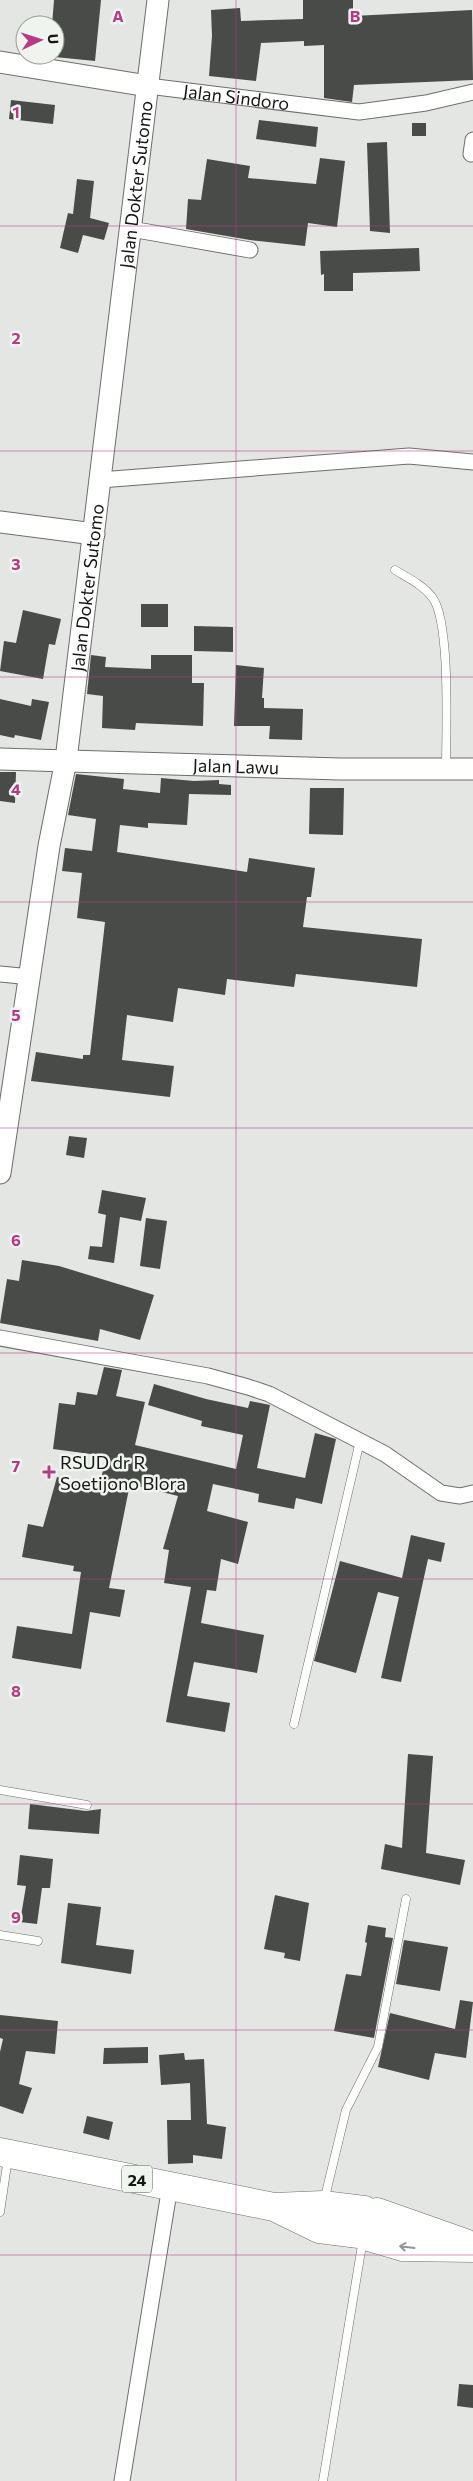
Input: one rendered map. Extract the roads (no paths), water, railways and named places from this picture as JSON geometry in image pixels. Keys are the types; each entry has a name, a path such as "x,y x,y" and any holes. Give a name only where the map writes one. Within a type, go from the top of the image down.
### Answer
{"highway":[{"name":"24","path":"4,2153 274,2206 323,2205 366,2226"},
{"name":"24","path":"274,2206 318,2229 366,2226 473,2247"}],"main road":[{"name":"Jalan Dokter Sutomo","path":"0,1173 31,977 49,846 66,760 158,0"},
{"name":"Jalan Sindoro","path":"0,62 148,86"},
{"path":"0,522 94,534"},
{"name":"Jalan Lawu","path":"0,759 340,769 473,769"}],"street":[{"name":"Jalan Sindoro","path":"148,86 359,112 426,103 473,92"},
{"path":"131,229 250,250"},
{"path":"100,480 409,456 473,462"},
{"path":"0,974 31,977"},
{"path":"0,1338 208,1376 248,1387 269,1394 385,1454 441,1492 460,1496 473,1493"},
{"path":"122,2481 170,2186"}],"lane":[{"path":"395,570 428,592 437,604 445,652 446,769"},
{"path":"294,1724 360,1441"},
{"path":"0,1790 87,1804"},
{"path":"323,2205 346,2110 378,2047 406,1899"},
{"path":"0,1935 38,1941"},
{"path":"0,2212 4,2153"},
{"path":"323,2481 366,2226"}],"place":[{"name":"RSUD dr R Soetijono Blora","path":"49,1472"}]}
